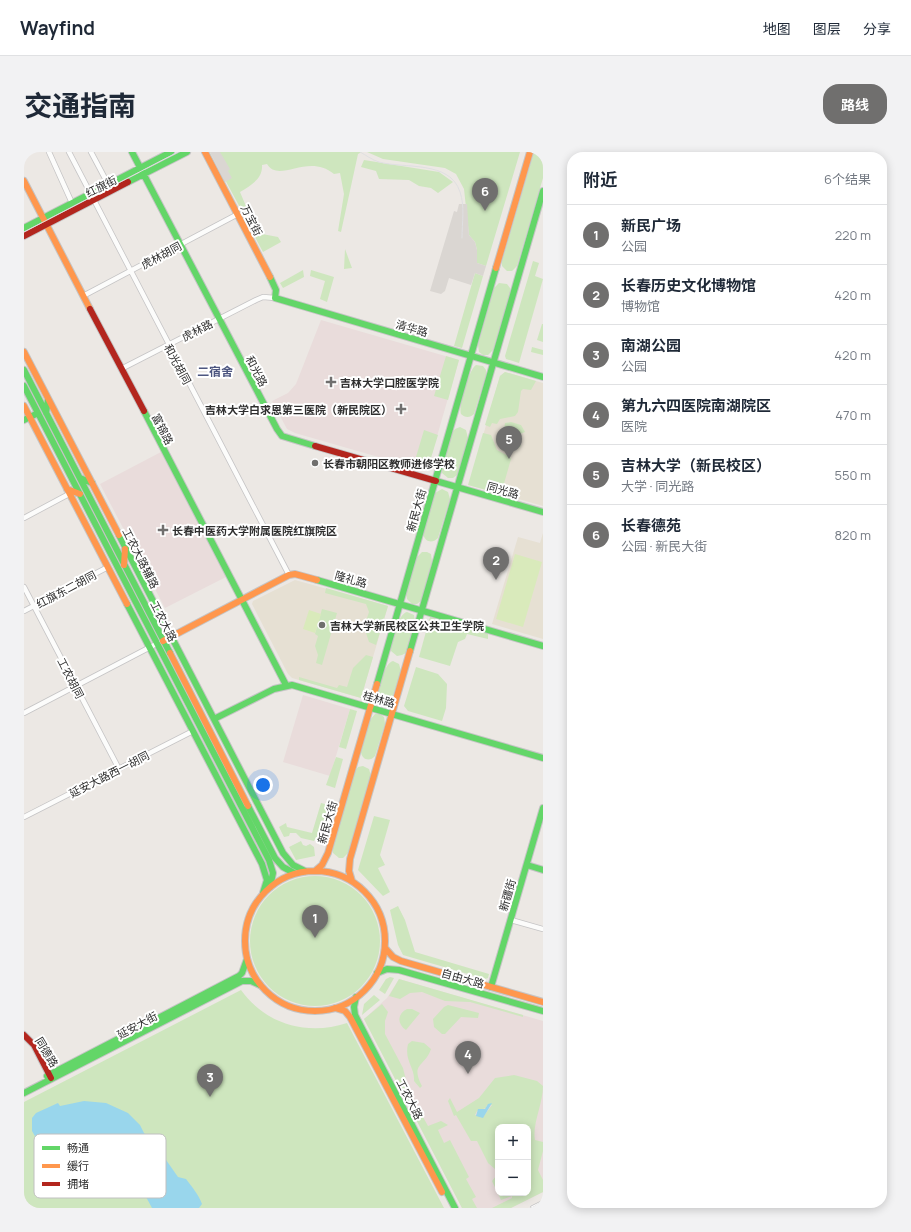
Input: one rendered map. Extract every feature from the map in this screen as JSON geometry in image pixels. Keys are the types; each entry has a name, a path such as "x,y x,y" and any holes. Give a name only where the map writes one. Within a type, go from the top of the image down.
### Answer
{"main road":[{"name":"和光路","path":"132,152 218,319 277,430 282,436 457,488"},
{"name":"红旗街","path":"24,228 171,152"},
{"name":"红旗街","path":"24,236 187,152"},
{"name":"万宝街","path":"205,152 275,287 275,298"},
{"name":"新民大街","path":"315,871 322,865 328,853 530,152"},
{"name":"富锦路","path":"24,181 286,685"},
{"path":"352,881 349,871 350,859 543,191"},
{"name":"清华路","path":"275,298 543,377"},
{"name":"工农大路辅路","path":"24,352 283,853 293,865 305,871"},
{"name":"工农大路","path":"24,370 124,565 160,642 269,860 273,873 270,887"},
{"name":"工农大路","path":"24,386 80,494 275,858 283,867 294,874"},
{"path":"46,413 48,400"},
{"path":"24,406 27,419 68,491 265,869 267,880 263,893"},
{"path":"27,419 38,413"},
{"path":"80,478 92,483"},
{"name":"同光路","path":"457,488 543,512"},
{"path":"68,491 80,494"},
{"path":"124,565 125,549"},
{"path":"160,642 289,575"},
{"name":"隆礼路","path":"289,575 299,575 543,646"},
{"path":"214,719 286,685"},
{"name":"桂林路","path":"286,685 300,687 392,713 543,758"},
{"name":"新疆街","path":"492,987 543,812"},
{"path":"527,865 543,870"},
{"path":"305,871 333,873 352,881 366,892 378,911 383,926 385,948 377,973 368,986 356,997 335,1008 318,1011 295,1008 275,999 260,985 251,970 247,959 244,941 246,926 254,905 263,893 281,879 305,871"},
{"name":"自由大路","path":"385,948 393,958 401,961 543,1002"},
{"name":"延安大街","path":"24,1093 50,1077 239,976 242,973 247,959"},
{"name":"自由大路","path":"377,973 388,969 399,970 543,1011"},
{"name":"延安大街","path":"24,1088 50,1077 242,982 251,981 260,985"},
{"name":"工农大路","path":"356,997 354,1007 355,1015 456,1208"},
{"name":"工农大路","path":"335,1008 345,1011 350,1017 450,1208"},
{"name":"同德路","path":"24,1035 34,1046 50,1077"}],"street":[{"path":"49,152 72,203"},
{"name":"和光胡同","path":"69,152 168,345 289,575"},
{"path":"91,152 108,184"},
{"name":"虎林胡同","path":"84,296 238,214"},
{"name":"虎林路","path":"121,369 263,297 275,298"},
{"path":"24,518 68,491"},
{"name":"红旗东二胡同","path":"24,611 108,567"},
{"name":"工农胡同","path":"24,587 119,770"},
{"path":"24,713 160,642"},
{"name":"延安大路西一胡同","path":"24,817 193,731"},
{"path":"511,920 543,929"},
{"path":"533,1208 543,1203"}],"shaded area":[{"path":"210,152 220,152 230,169 228,171 232,178 225,182"},
{"path":"459,204 467,204 469,235 475,242 477,250 477,263 486,266 483,276 475,273 471,285 449,278 445,291 441,294 430,291 454,211 457,212"},
{"path":"321,320 459,360 427,471 295,433 287,429 272,401 288,393 296,384"},
{"path":"505,372 543,383 543,506 469,485 500,376"},
{"name":"长春中医药大学附属医院红旗院区","path":"161,452 226,577 165,608 100,484"},
{"path":"543,533 543,639 492,624 518,537 540,543"},
{"name":"吉林大学新民校区公共卫生学院","path":"295,580 388,606 361,698 292,678 288,674 252,604 253,601"},
{"path":"303,695 350,709 330,776 283,762"},
{"path":"399,979 543,1021 543,1192 511,1208 462,1208 364,1019 387,998"}],"green space":[{"path":"210,152 362,152 358,154 341,232 338,231 344,194 340,173 334,174 324,168 314,166 305,166 279,171 272,169 267,164 262,165 261,174 256,181 240,192 248,211 243,213"},
{"path":"367,152 520,152 486,266 477,263 477,250 475,242 469,235 464,189 456,174 445,168 383,159"},
{"path":"534,152 543,152 543,178 517,266 512,271 507,271 502,266 502,261"},
{"path":"364,160 439,172 453,182 438,193 431,188 419,186 409,180 379,179 376,171 361,167"},
{"path":"250,220 257,233 278,237 281,242 263,252 247,222"},
{"path":"345,249 352,268 344,269"},
{"path":"533,261 539,263 535,276 543,279 519,363 506,359 505,356"},
{"path":"303,270 304,277 283,288 280,283"},
{"path":"311,270 334,277 327,302 320,299 325,281 310,276"},
{"path":"475,273 483,276 462,348 454,346"},
{"path":"499,283 507,284 510,288 510,293 493,350 488,355 483,355 479,352 478,345 494,288"},
{"path":"543,324 543,342 537,340"},
{"path":"532,347 543,350 543,355 531,352"},
{"path":"446,356 459,360 448,400 434,396"},
{"path":"476,365 483,366 486,370 486,375 474,414 466,417 461,414 461,404 467,380"},
{"path":"505,372 536,381 531,390 523,389 521,391 518,412 515,416 500,419 497,424 492,423 490,427 485,425 500,376"},
{"path":"511,422 521,425 525,432 520,434 504,429 505,423"},
{"path":"460,427 466,430 468,438 457,475 453,478 448,478 442,473 442,468 452,433 455,429"},
{"path":"424,430 438,435 427,471 413,467"},
{"path":"483,433 491,435 497,450 511,459 501,494 468,485"},
{"path":"502,438 518,442 521,446 508,450 499,442"},
{"path":"442,489 448,492 450,499 438,538 433,541 429,541 425,539 423,534 435,493"},
{"path":"422,552 431,554 432,561 421,601 417,604 412,604 407,599 406,594 417,557"},
{"path":"515,554 542,562 523,627 496,619"},
{"path":"326,588 388,606 376,645 369,642 364,627 369,612 366,604 325,593"},
{"path":"322,609 337,613 322,665 316,663 318,655 315,646 318,636 315,634"},
{"path":"309,610 321,614 315,633 303,629"},
{"path":"407,612 414,615 415,622 406,653 397,656 391,651 392,641 398,623"},
{"path":"430,617 488,633 488,639 467,634 465,639 458,642 450,666 419,657"},
{"path":"366,655 373,657 361,698 299,680 299,677 337,688 339,685 347,687 353,668"},
{"path":"393,661 399,664 401,671 391,702 384,705 379,702 379,686 386,667"},
{"path":"416,667 438,674 447,684 446,708 442,721 408,711 404,706"},
{"path":"350,709 357,711 346,749 339,747"},
{"path":"375,714 380,714 384,717 385,724 375,756 371,759 366,759 363,757 361,752 370,720"},
{"path":"336,757 343,759 335,788 326,785"},
{"path":"363,766 369,769 371,776 349,852 343,858 339,858 333,853 333,848 355,771 358,767"},
{"path":"321,803 329,805 319,841 315,839 314,841 301,838 296,833 290,833 289,836 284,837 279,827 286,823 287,827 312,833"},
{"path":"374,816 390,820 380,855 385,865 378,868 390,892 383,896 358,870"},
{"path":"301,841 303,845 306,846 310,844 314,847 315,856 296,860 289,847"},
{"path":"321,876 346,883 361,895 373,910 379,928 379,954 373,972 361,987 346,999 328,1005 309,1006 284,999 269,987 257,972 251,954 250,935 257,910 269,895 284,883 302,877"},
{"path":"398,906 405,920 415,952 489,974 488,978 485,979 403,955 398,945 390,910"},
{"path":"390,977 394,978 385,994 379,990 386,979"},
{"path":"399,979 523,1015 523,1017 470,1002 445,1001 422,992 410,993 400,999 389,996"},
{"path":"241,990 251,1002 263,1012 275,1019 289,1024 303,1028 318,1028 332,1027 347,1023 444,1208 24,1208 24,1102"},
{"path":"374,995 380,1000 362,1015 364,1004"},
{"path":"382,1004 388,1012 385,1021 385,1034 403,1068 409,1092 428,1126 441,1121 448,1125 438,1130 444,1143 450,1140 469,1177 466,1179 476,1197 472,1199 477,1208 462,1208 364,1019"},
{"path":"448,1005 479,1013 478,1018 461,1017 445,1034 442,1034 434,1027 433,1019 444,1007"},
{"path":"407,1009 412,1009 420,1013 406,1030 401,1025 399,1019 401,1014"},
{"path":"412,1041 424,1043 431,1049 418,1069 419,1079 422,1086 420,1088 414,1081 413,1072 407,1055 408,1044"},
{"path":"514,1075 537,1081 543,1086 543,1093 534,1134 535,1140 543,1142 543,1151 538,1170 543,1180 543,1192 511,1208 492,1208 512,1198 512,1196 531,1196 531,1124 495,1124 495,1169 488,1163 477,1141 471,1141 456,1115 454,1116 448,1101 450,1098 457,1112 479,1098 495,1078","holes":["487,1105 492,1105 483,1117 475,1115 477,1111 486,1108"]},
{"path":"495,1177 495,1187 492,1181"},
{"path":"499,1196 512,1196 501,1200"}],"water":[{"path":"84,1101 106,1103 128,1113 140,1125 145,1134 34,1134 32,1131 32,1118 36,1113 58,1103 60,1106"},
{"path":"492,1103 483,1118 476,1116 478,1109 485,1109 488,1104"},
{"path":"166,1160 178,1177 186,1179 199,1197 202,1204 199,1208 152,1208 146,1198 166,1198"}],"tram line":[{"path":"24,232 178,152"},
{"path":"360,152 379,162 437,170 447,175 455,182 462,197 462,238"}],"traffic: fast":[{"path":"132,152 277,429 282,436 315,446"},
{"path":"24,228 171,152"},
{"path":"128,182 187,152"},
{"path":"410,651 543,191"},
{"path":"377,684 496,268"},
{"path":"270,277 276,290 275,298 543,377"},
{"path":"24,370 170,653"},
{"path":"24,386 269,860 273,873 270,887"},
{"path":"46,413 48,400"},
{"path":"144,411 286,685"},
{"path":"24,420 38,413"},
{"path":"80,478 92,483"},
{"path":"436,481 543,512"},
{"path":"119,535 283,853 293,865 305,871"},
{"path":"317,580 543,646"},
{"path":"127,604 262,864 267,880 263,893"},
{"path":"214,719 274,689 292,685 543,758"},
{"path":"248,806 275,858 283,867 294,873"},
{"path":"491,987 543,808"},
{"path":"527,865 543,870"},
{"path":"47,1076 239,976 242,973 247,959"},
{"path":"377,973 387,969 399,970 543,1011"},
{"path":"24,1093 242,981 251,981 260,985"},
{"path":"356,997 354,1007 355,1015 455,1208"}],"traffic: slow":[{"path":"205,152 270,277"},
{"path":"496,268 530,152"},
{"path":"24,181 90,309"},
{"path":"24,352 119,535"},
{"path":"24,406 127,604"},
{"path":"67,489 80,494"},
{"path":"124,565 125,549"},
{"path":"163,641 289,575 295,574 317,580"},
{"path":"352,881 349,871 350,859 410,651"},
{"path":"170,653 248,806"},
{"path":"315,871 322,865 328,853 377,684"},
{"path":"322,871 342,876 365,891 380,914 384,927 385,941 384,955 380,968 365,991 342,1006 329,1010 308,1011 288,1006 265,991 250,968 246,955 245,934 250,914 265,891 288,876 301,872 322,871"},
{"path":"385,948 393,957 401,961 543,1002"},
{"path":"335,1008 345,1011 350,1017 442,1192"}],"traffic: jam":[{"path":"24,236 128,182"},
{"path":"90,309 144,411"},
{"path":"315,446 436,481"},
{"path":"24,1035 34,1045 51,1078"}],"place":[{"name":"长春德苑","path":"485,211"},
{"name":"吉林大学口腔医学院","path":"331,382"},
{"name":"吉林大学白求恩第三医院（新民院区）","path":"401,409"},
{"name":"吉林大学（新民校区）","path":"509,459"},
{"name":"长春市朝阳区教师进修学校","path":"315,463"},
{"name":"长春中医药大学附属医院红旗院区","path":"163,530"},
{"name":"长春历史文化博物馆","path":"496,580"},
{"name":"吉林大学新民校区公共卫生学院","path":"322,625"},
{"name":"新民广场","path":"315,938"},
{"name":"第九六四医院南湖院区","path":"468,1074"},
{"name":"南湖公园","path":"210,1097"}],"district":[{"name":"二宿舍","path":"215,371"}]}
